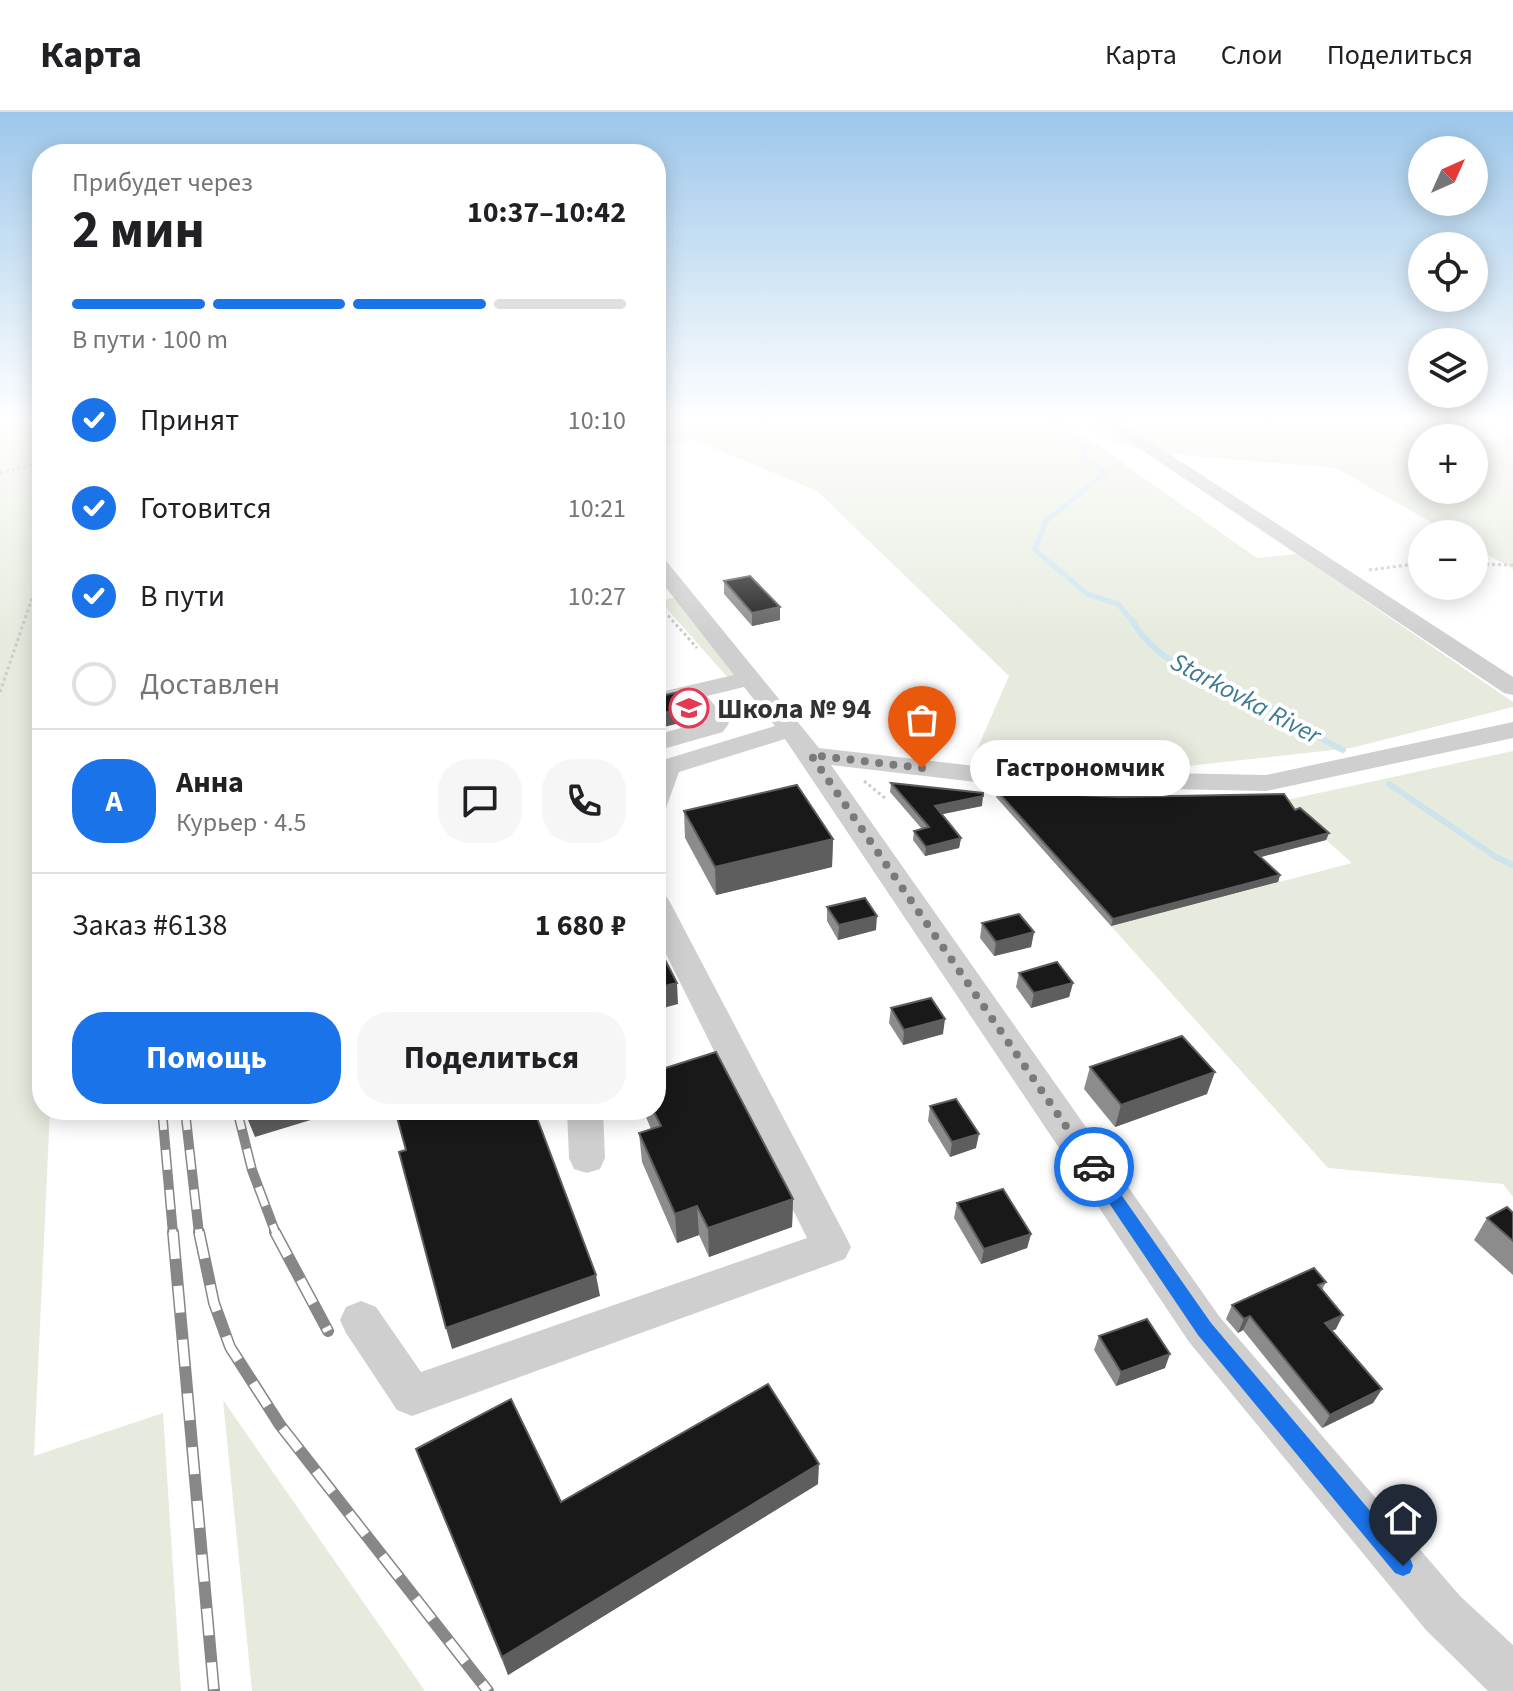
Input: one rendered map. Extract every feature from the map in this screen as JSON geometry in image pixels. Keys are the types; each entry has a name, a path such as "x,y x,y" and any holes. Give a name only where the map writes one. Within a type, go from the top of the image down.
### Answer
{"street":[{"path":"1219,494 1513,688"},
{"path":"666,572 683,592 739,680 801,742 1204,1329 1443,1613 1513,1680"},
{"path":"666,597 683,592"},
{"path":"666,697 739,680"},
{"path":"666,740 714,727 716,723 690,691"},
{"path":"666,769 801,742 1010,778 1266,783 1513,730"},
{"path":"361,1320 412,1396 831,1247 666,924"},
{"path":"585,1120 587,1158"}],"path":[{"path":"1488,564 1513,565"},
{"path":"1343,574 1408,565"},
{"path":"0,692 32,598"},
{"path":"666,610 739,680"}],"shaded area":[{"path":"0,494 32,494 32,1120 50,1120 34,1456 163,1413 181,1691 0,1691"},
{"path":"820,494 1166,494 1257,558 1297,554 1513,702 1513,707 1351,748 1179,767 975,754 1009,676"},
{"path":"1381,494 1408,494 1408,504 1488,504 1488,494 1513,494 1513,569 1488,555 1488,520 1427,520"},
{"path":"680,596 744,676 729,679 666,608 666,600"},
{"path":"1513,751 1513,1197 1503,1184 1328,1168 1111,926 1352,863 1282,801"},
{"path":"223,1400 425,1691 252,1691"}],"building":[{"path":"750,576 780,607 752,613 724,581"},
{"path":"683,691 695,705 666,712 666,695"},
{"path":"891,783 983,793 983,796 935,806 961,838 926,847 914,831 929,827"},
{"path":"797,785 833,839 715,867 684,811"},
{"path":"997,791 1119,797 1284,794 1295,810 1300,808 1329,833 1255,852 1280,875 1113,919"},
{"path":"865,898 877,916 839,925 827,907"},
{"path":"1019,914 1034,932 996,942 982,923"},
{"path":"666,962 677,983 666,986"},
{"path":"1057,962 1073,983 1034,993 1019,973"},
{"path":"931,998 945,1019 904,1030 891,1008"},
{"path":"1182,1036 1215,1072 1121,1105 1090,1067"},
{"path":"716,1052 793,1199 708,1228 697,1206 675,1214 639,1133 661,1126 658,1120 666,1120 666,1068"},
{"path":"956,1099 979,1134 952,1142 930,1106"},
{"path":"398,1120 538,1120 596,1275 446,1328 399,1152 406,1150"},
{"path":"1003,1189 1031,1234 984,1249 957,1203"},
{"path":"1507,1207 1513,1213 1513,1241 1487,1218"},
{"path":"1314,1268 1326,1282 1318,1285 1343,1315 1325,1323 1382,1389 1330,1415 1250,1316 1244,1319 1232,1305"},
{"path":"1147,1319 1170,1354 1121,1372 1099,1336"},
{"path":"768,1384 819,1464 502,1657 416,1449 511,1399 561,1502"}],"waterway":[{"name":"Starkovka River","path":"1080,494 1046,521 1035,550 1087,594 1118,604 1133,622"},
{"name":"Starkovka River","path":"1132,620 1152,646 1178,665 1240,690 1343,750"},
{"name":"Starkovka River","path":"1389,784 1496,857 1513,865"}],"railway":[{"path":"163,1120 173,1234"},
{"path":"186,1120 199,1234"},
{"path":"240,1120 252,1170 276,1234"},
{"path":"173,1232 214,1691"},
{"path":"199,1232 214,1303 230,1347 280,1425 488,1691"},
{"path":"276,1234 328,1331"}],"way so far":[{"path":"922,768 811,755 1094,1167"}],"place":[{"name":"Школа № 94","path":"689,708"},
{"name":"Гастрономчик","path":"922,768"}],"route":[{"path":"1094,1167 1204,1329 1403,1566"}]}
